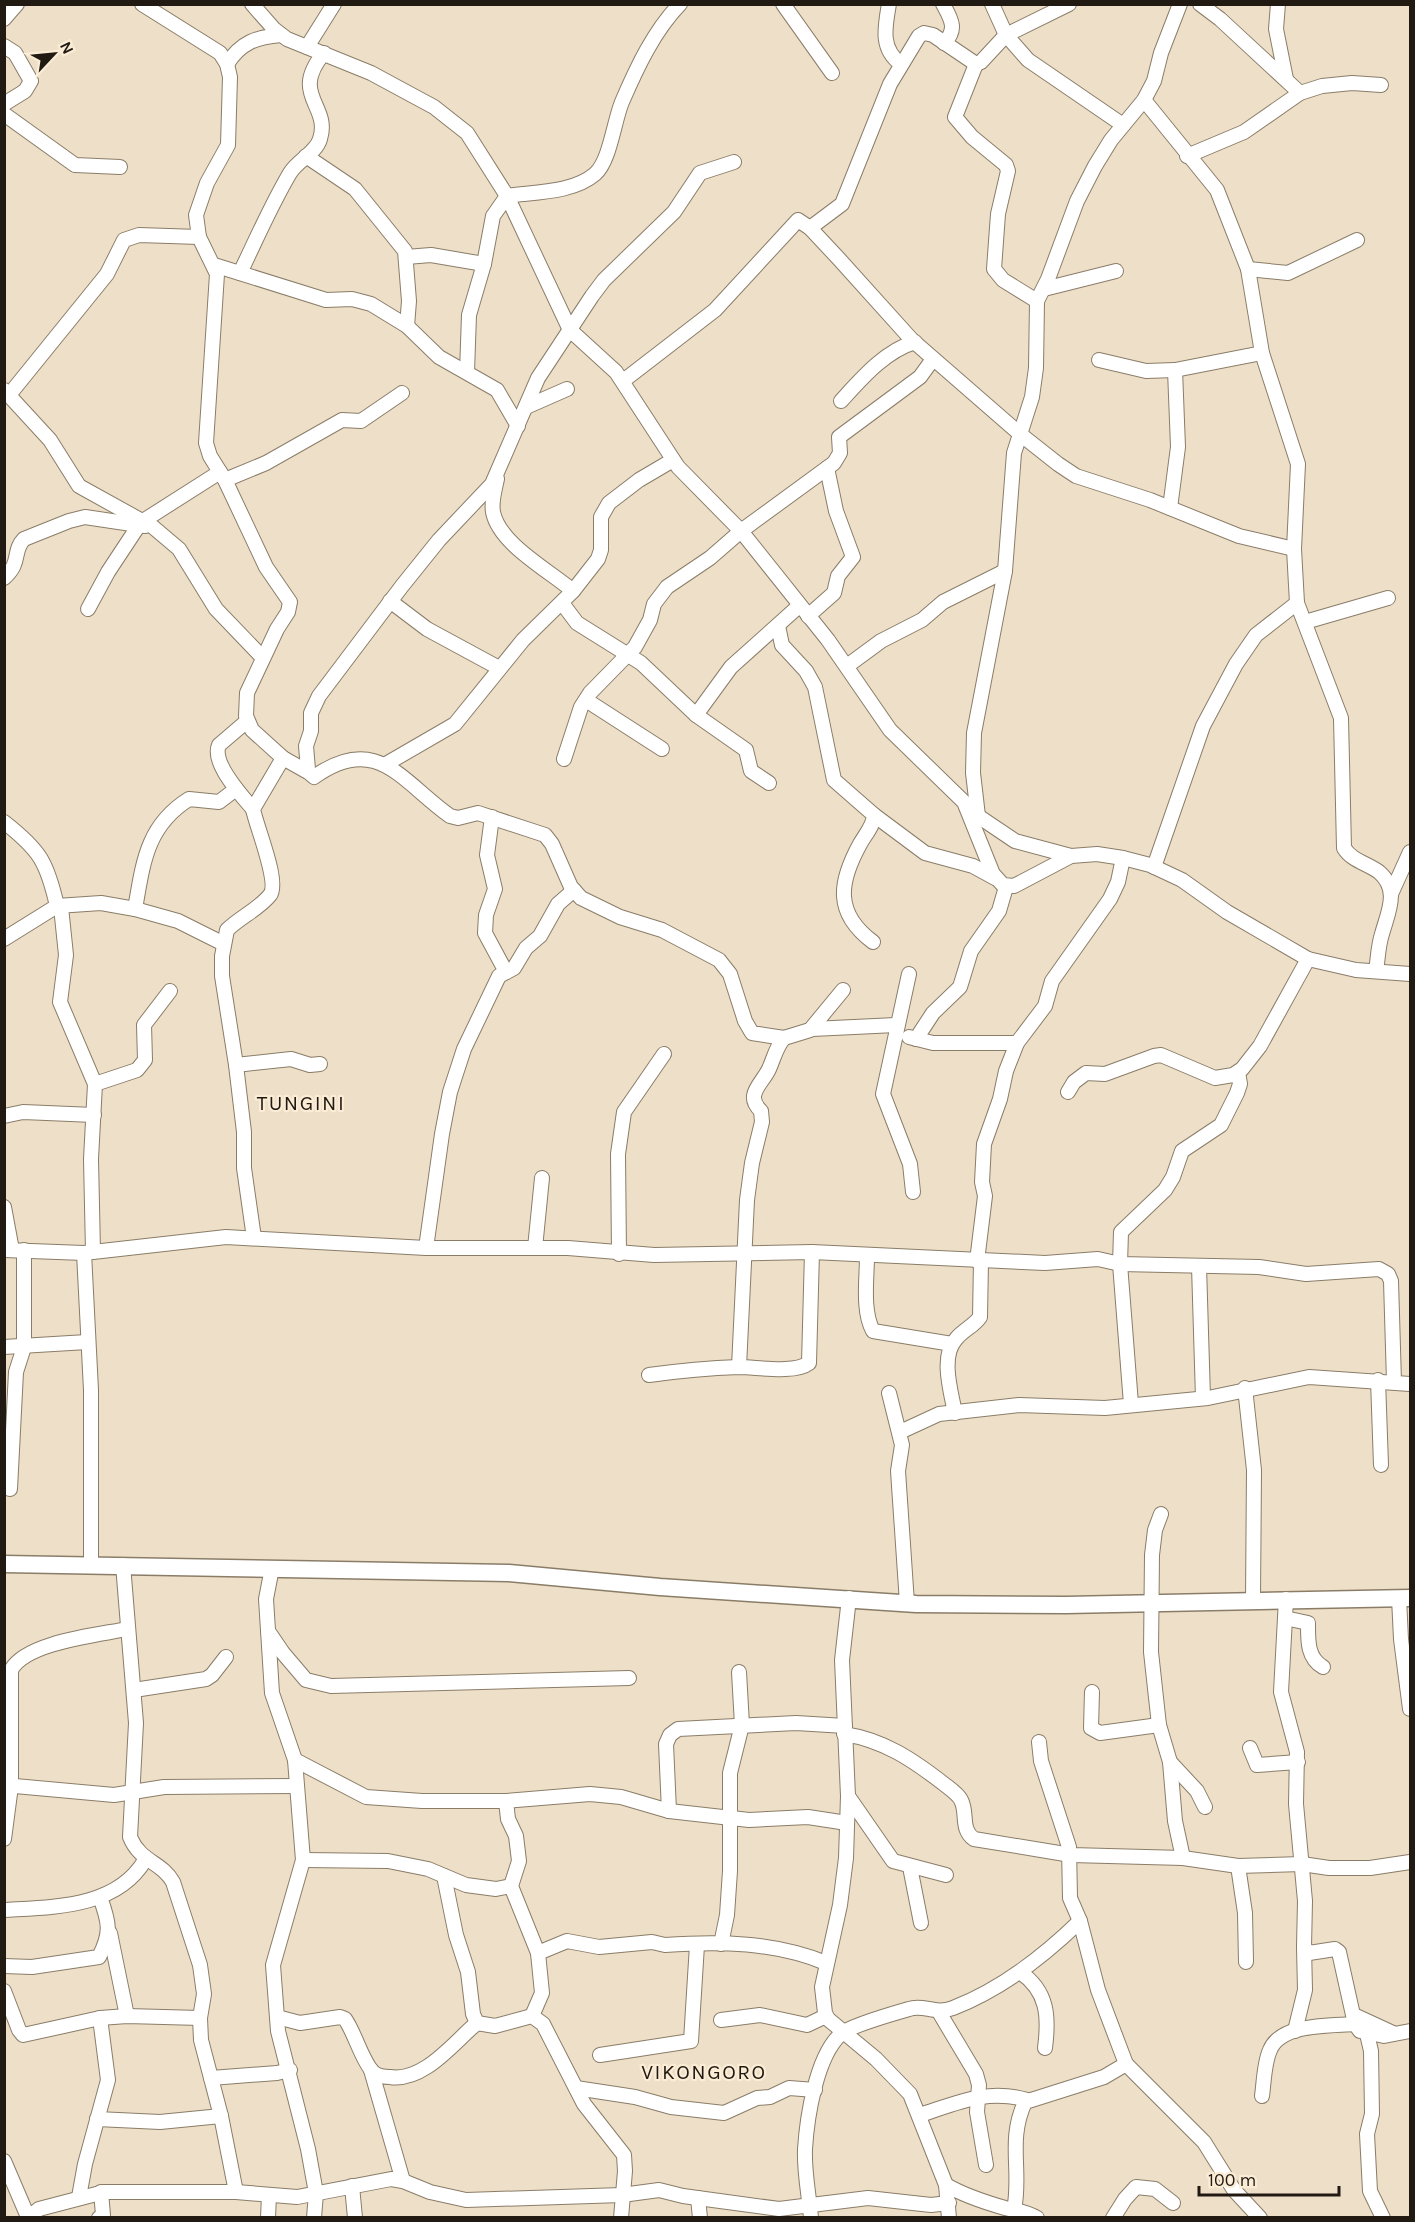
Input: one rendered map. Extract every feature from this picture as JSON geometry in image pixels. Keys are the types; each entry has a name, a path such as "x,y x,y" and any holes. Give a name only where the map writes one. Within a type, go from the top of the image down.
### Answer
{"main road":[{"path":"4,1564 509,1573 660,1587 907,1603 1066,1605 1253,1599 1405,1598"}],"street":[{"path":"4,19 17,4"},
{"path":"142,4 206,43 220,53 227,64 231,106 228,145 199,201 195,221 199,237 217,274 207,443 266,567 290,602 288,612 247,693 245,708 247,721 252,730 283,758 307,765"},
{"path":"307,46 334,4"},
{"path":"467,372 469,315 484,264 493,216 507,196 579,183 597,172 603,161 621,103 660,25 680,4"},
{"path":"783,4 832,73"},
{"path":"889,4 886,44 889,53 901,64"},
{"path":"943,4 953,26 951,37 945,43"},
{"path":"992,4 1006,35 1028,60 1123,125"},
{"path":"1069,4 1047,9 1006,35 981,62 976,64 955,117 972,137 1006,165 1008,171 997,221 994,269 1002,280 1040,295 1116,271"},
{"path":"916,1039 933,1013 960,987 971,951 999,911 1001,883 974,814 974,734 1005,571 1014,453 1032,397 1040,295 1077,201 1095,166 1123,125 1144,100 1154,81 1161,53 1180,4"},
{"path":"1200,4 1220,19 1300,93"},
{"path":"1278,4 1276,28 1286,79"},
{"path":"253,6 281,35 371,73 454,120 467,133 507,196 570,330 623,381 673,460 741,531 847,666 896,737 953,789 974,814 1015,842 1071,856 1097,854 1123,858 1154,867 1182,880 1227,912 1308,958 1329,965 1410,974"},
{"path":"253,6 261,24 258,37"},
{"path":"810,228 842,204 849,191 865,143 901,64 924,33 933,35 976,64"},
{"path":"227,64 240,47 258,37 281,35"},
{"path":"206,43 240,47"},
{"path":"4,46 15,53 32,81 25,91 4,104"},
{"path":"240,273 271,206 290,173 318,145 322,133 322,121 310,93 310,74 324,53"},
{"path":"1187,156 1244,132 1300,93 1322,86 1352,83 1381,85"},
{"path":"1144,100 1216,190 1248,269 1262,353 1298,464 1294,549 1297,603 1341,718 1344,848 1356,860 1378,872 1391,894"},
{"path":"4,114 75,165 120,168"},
{"path":"306,156 355,189 401,246 406,257 409,300 407,326"},
{"path":"734,162 700,174 674,212 604,280 538,378 497,474 390,601 319,696 311,713 312,728 306,746 307,765 314,777 334,764 370,759 386,764 401,773 450,816 458,818 474,813 548,837 574,890 595,906 662,930 719,960 730,974 749,1032 784,1038 812,1029 896,1029 916,1039 933,1043 1017,1043"},
{"path":"623,381 715,310 794,221 801,221 902,329 908,344 933,358 1020,434 1076,476 1170,508 1239,536 1294,549"},
{"path":"199,237 139,235 124,240 107,274 7,393 50,440 79,486 145,524 179,549 216,609 263,658"},
{"path":"1248,269 1288,273 1357,240"},
{"path":"406,257 431,255 484,264"},
{"path":"214,265 326,300 365,301 407,326 439,357 502,395 518,426"},
{"path":"841,401 874,367 908,344"},
{"path":"1099,360 1146,371 1175,370 1262,353"},
{"path":"564,759 574,722 586,700 628,656 645,630 654,604 667,587 710,558 741,531 827,468 838,457 839,437 920,377 933,358"},
{"path":"1170,508 1178,447 1175,370"},
{"path":"526,406 567,389"},
{"path":"88,609 108,572 145,524 222,476 266,463 342,420 361,421 402,393"},
{"path":"386,764 452,727 523,640 573,591 600,554 601,517 609,503 639,480 673,460"},
{"path":"696,715 731,667 777,626 834,593 838,576 853,557 836,511 827,468"},
{"path":"497,474 493,507 502,529 518,548 573,591"},
{"path":"4,578 15,568 19,543 51,528 85,517 145,524"},
{"path":"847,666 881,641 922,620 943,602 1005,571"},
{"path":"1305,622 1388,598"},
{"path":"390,601 427,629 500,668"},
{"path":"562,603 577,623 640,663 696,715 747,750 751,771 769,783"},
{"path":"1154,867 1194,745 1219,695 1256,635 1297,603"},
{"path":"777,626 782,645 806,671 815,687 834,780 874,815 925,853 973,866 1001,883 1014,886 1071,856"},
{"path":"586,700 662,749"},
{"path":"247,721 217,748 221,764 236,789 253,809 272,873 271,894 230,928 224,944 222,976 236,1065 244,1132 244,1168 254,1238"},
{"path":"253,809 283,758"},
{"path":"135,909 145,857 157,829 189,799 219,802 236,789"},
{"path":"873,942 849,917 843,897 844,878 874,815"},
{"path":"492,817 487,855 495,889 486,915 485,933 506,972"},
{"path":"4,822 42,858 49,870 59,906 66,955 60,1002 95,1084 87,1342 91,1390 91,1565"},
{"path":"1376,971 1391,894 1410,852"},
{"path":"955,1413 948,1358 952,1344 980,1317 979,1261 985,1196 982,1182 984,1144 1017,1043 1046,1006 1052,981 1060,972 1068,955 1110,899 1118,882 1123,858"},
{"path":"426,1248 433,1183 455,1072 480,1013 499,976 514,968 523,951 540,936 558,904 574,890"},
{"path":"4,939 59,906 101,903 135,909 177,921 224,944"},
{"path":"1068,1092 1074,1082 1086,1073 1105,1074 1161,1055 1215,1078 1238,1072 1260,1046 1308,958"},
{"path":"909,974 883,1094 910,1164 913,1192"},
{"path":"812,1029 823,1017 835,996 843,990"},
{"path":"95,1084 136,1070 145,1060 144,1026 170,991"},
{"path":"739,1367 750,1180 762,1122 761,1111 755,1105 754,1096 756,1087 770,1068 777,1048 784,1038"},
{"path":"619,1254 618,1154 624,1112 664,1054"},
{"path":"236,1065 291,1059 310,1065 320,1064"},
{"path":"1131,1404 1120,1264 1123,1230 1165,1190 1173,1177 1182,1151 1221,1125 1240,1084 1238,1072"},
{"path":"4,1116 23,1112 94,1115"},
{"path":"535,1248 542,1178"},
{"path":"4,1207 13,1250 24,1347 16,1372 9,1434 10,1489"},
{"path":"13,1250 88,1253 226,1237 426,1248 568,1248 619,1254 812,1252 1045,1263 1098,1258 1120,1264 1259,1267 1306,1274 1363,1268 1385,1272 1391,1281 1394,1382"},
{"path":"649,1375 739,1367 778,1369 809,1363 812,1252"},
{"path":"867,1256 867,1300 869,1324 873,1331 952,1344"},
{"path":"1198,1266 1203,1398"},
{"path":"4,1347 87,1342"},
{"path":"900,1432 928,1417 955,1413 1019,1406 1106,1408 1203,1398 1309,1377 1410,1384"},
{"path":"1378,1380 1381,1465"},
{"path":"1245,1388 1254,1470 1253,1599"},
{"path":"889,1393 894,1420 900,1432 899,1488 907,1603"},
{"path":"1161,1515 1155,1530 1150,1602 1151,1652 1159,1725 1170,1762 1175,1821 1183,1858"},
{"path":"123,1565 136,1723 130,1837 134,1847 145,1860 168,1874 200,1965 204,1994 200,2018 201,2040 221,2116 236,2192"},
{"path":"272,1568 267,1599 272,1693 295,1760 303,1860 273,1965 278,2031 290,2070 316,2193 314,2217"},
{"path":"4,2161 7,2178 28,2217 39,2209 101,2192 236,2192 297,2197 391,2179 403,2181 430,2192 466,2200 622,2195 659,2190 698,2198 811,2212 868,2198 931,2205 949,2210 946,2185 920,2115 906,2089 826,2016 822,1986 840,1905 847,1823 848,1796 842,1660 849,1598"},
{"path":"1405,1598 1401,1639 1410,1708"},
{"path":"1286,1599 1281,1692 1298,1762 1296,1804 1305,1901 1305,1990 1295,2031"},
{"path":"1285,1618 1308,1623 1308,1638 1312,1656 1316,1663 1323,1667"},
{"path":"4,1839 8,1786 8,1669 33,1651 128,1629"},
{"path":"267,1629 283,1653 306,1680 331,1686 629,1678"},
{"path":"134,1690 206,1679 226,1657"},
{"path":"721,1944 727,1915 730,1773 742,1725 739,1672"},
{"path":"1092,1692 1091,1728 1095,1732 1159,1725"},
{"path":"669,1811 666,1744 670,1735 688,1727 804,1723 844,1730 872,1739 891,1747 920,1765 961,1800 966,1828 974,1839 1071,1855 1183,1858 1238,1866 1302,1864 1329,1868 1370,1868 1410,1862"},
{"path":"1039,1742 1041,1761 1071,1855 1069,1894 1080,1922 1098,1990 1126,2064 1134,2069 1204,2142 1245,2212 1260,2217"},
{"path":"1250,1748 1257,1765 1298,1762"},
{"path":"295,1760 366,1797 422,1801 506,1801 590,1794 621,1797 669,1811 749,1820 808,1817 847,1823"},
{"path":"1170,1762 1197,1791 1205,1807"},
{"path":"8,1786 114,1795 164,1787 297,1786"},
{"path":"848,1796 893,1861 946,1875"},
{"path":"506,1801 508,1819 516,1836 519,1861 511,1886 538,1953 542,1993 532,2016"},
{"path":"4,1910 61,1906 100,1897 137,1873 145,1860"},
{"path":"303,1860 388,1861 428,1869 476,1886 495,1889 511,1886"},
{"path":"1238,1866 1245,1913 1246,1962"},
{"path":"910,1867 921,1923"},
{"path":"444,1876 456,1935 468,1972 472,2007 477,2023"},
{"path":"100,1897 107,1917 127,2016"},
{"path":"4,1966 32,1967 99,1957 109,1938 107,1917"},
{"path":"811,2212 805,2149 814,2090 827,2053 843,2032 912,2008 939,2012 953,2008 987,1992 1020,1972 1040,1958 1080,1922"},
{"path":"538,1953 567,1941 599,1947 652,1942 663,1945 754,1944 790,1950 826,1963"},
{"path":"600,2055 691,2041 697,1945"},
{"path":"1304,1947 1309,1953 1335,1949 1339,1952 1360,2031 1368,2034 1410,2031"},
{"path":"1020,1972 1038,1988 1047,2010 1045,2048"},
{"path":"4,1991 23,2035 100,2018 127,2016 200,2018"},
{"path":"939,2012 973,2067 979,2085 977,2112 986,2165"},
{"path":"721,2020 760,2015 807,2025 826,2016"},
{"path":"371,2070 375,2074 402,2079 417,2074 477,2023 495,2026 532,2016 541,2021 591,2115 624,2155 621,2217"},
{"path":"277,2017 300,2023 340,2017 345,2019 371,2070 403,2181"},
{"path":"79,2197 108,2080 100,2018"},
{"path":"1262,2096 1270,2050 1280,2036 1355,2019 1394,2033"},
{"path":"1368,2034 1371,2051 1372,2114 1367,2134 1370,2191 1383,2217"},
{"path":"920,2115 977,2096 1010,2094 1027,2100 1104,2078 1126,2064"},
{"path":"211,2078 290,2070"},
{"path":"576,2088 635,2097 671,2107 724,2113 757,2098 770,2097 789,2088 814,2090"},
{"path":"1011,2212 1017,2192 1014,2140 1027,2100"},
{"path":"97,2119 160,2122 221,2116"},
{"path":"946,2185 962,2194 1011,2212 1025,2211 1037,2217"},
{"path":"352,2186 355,2217"},
{"path":"1113,2217 1136,2187 1155,2189 1173,2203"},
{"path":"99,2217 103,2215 101,2192"},
{"path":"268,2217 269,2195"},
{"path":"698,2198 700,2217"}],"district":[{"name":"TUNGINI","path":"301,1103"},
{"name":"VIKONGORO","path":"704,2072"}]}
